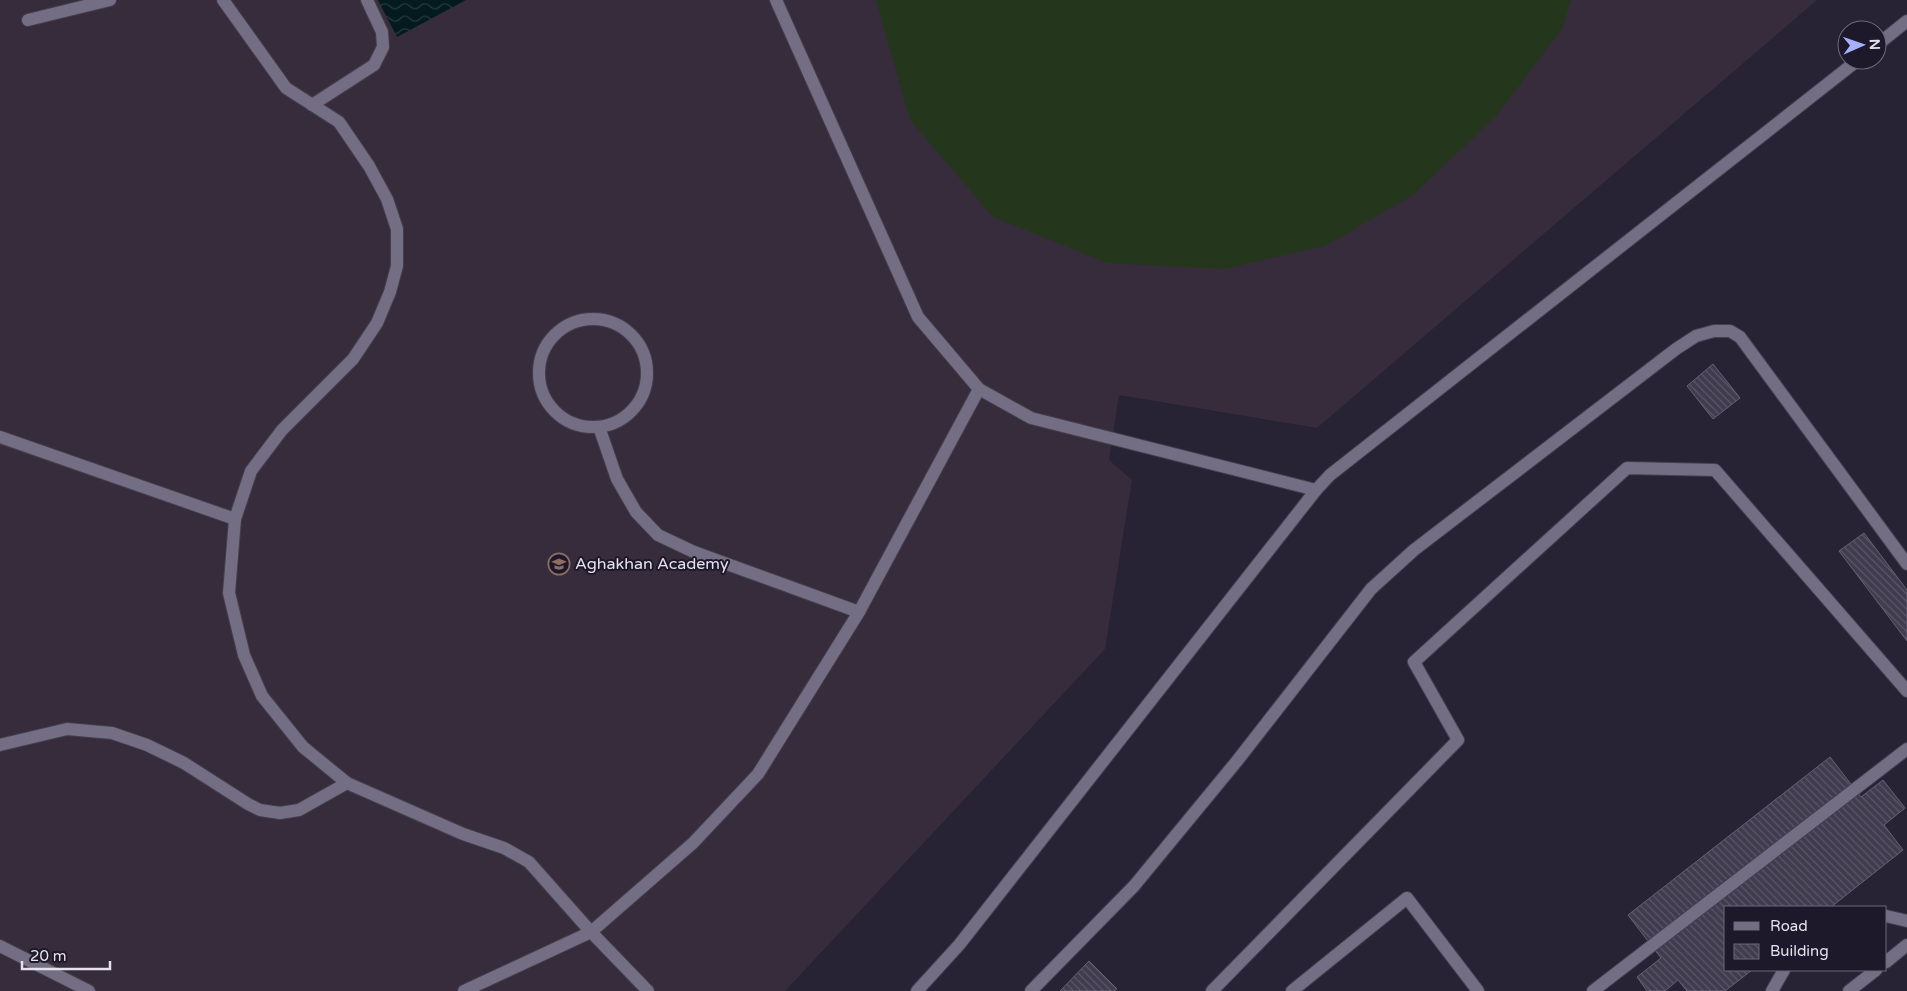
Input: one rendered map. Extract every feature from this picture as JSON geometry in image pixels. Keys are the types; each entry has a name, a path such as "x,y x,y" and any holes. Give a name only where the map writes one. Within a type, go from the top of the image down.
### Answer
{"street":[{"path":"28,20 110,0"},
{"path":"223,0 286,88 338,122 369,166 382,191 397,229 397,266 377,323 353,360 282,430 251,471 235,520 229,593 244,655 262,696 303,747 346,784 463,834 504,848 530,862 591,932 648,991"},
{"path":"312,105 374,65 382,47 382,32 367,0"},
{"path":"776,0 918,317 979,389 1031,418 1316,490"},
{"path":"1887,37 1907,21"},
{"path":"917,991 959,944 1316,490 1330,475 1845,70"},
{"path":"587,319 606,319 623,327 637,340 645,357 648,376 643,395 633,410 618,422 599,427 581,426 563,418 550,405 541,388 540,379 539,369 543,351 554,335 569,324 587,319"},
{"path":"1031,991 1134,886 1236,761 1371,589 1414,550 1517,469 1671,352 1696,336 1714,331 1730,330 1740,337 1907,564"},
{"path":"464,991 591,932 692,843 758,774 859,612 979,389"},
{"path":"599,427 617,479 636,512 658,534 694,552 859,612"},
{"path":"0,437 235,520"},
{"path":"1212,991 1458,740 1414,662 1627,468 1715,470 1907,691"},
{"path":"0,745 67,729 112,733 146,745 184,762 254,807 280,813 299,810 346,784"},
{"path":"1593,991 1907,749"},
{"path":"1292,991 1407,898 1478,991"},
{"path":"1887,916 1907,921"},
{"path":"1887,961 1907,945"},
{"path":"0,946 89,991"},
{"path":"1772,991 1783,971"},
{"path":"1849,991 1875,971"}],"shaded area":[{"name":"Aghakhan Academy","path":"0,0 1817,0 1317,428 1119,395 1109,460 1132,480 1105,649 785,991 0,991"}],"green space":[{"path":"876,0 1571,0 1562,29 1496,116 1413,195 1325,246 1224,269 1107,263 993,217 910,120"}],"water":[{"path":"378,0 466,0 397,37"}],"building":[{"path":"1713,364 1740,398 1713,419 1687,386"},
{"path":"1864,533 1907,590 1907,641 1839,551"},
{"path":"1830,757 1861,797 1883,780 1905,808 1884,825 1903,850 1832,906 1724,906 1724,971 1751,971 1725,991 1687,991 1678,980 1665,991 1647,991 1637,977 1661,958 1628,915"},
{"path":"1089,961 1117,989 1114,991 1060,991"}],"place":[{"name":"Aghakhan Academy","path":"559,564"}]}
